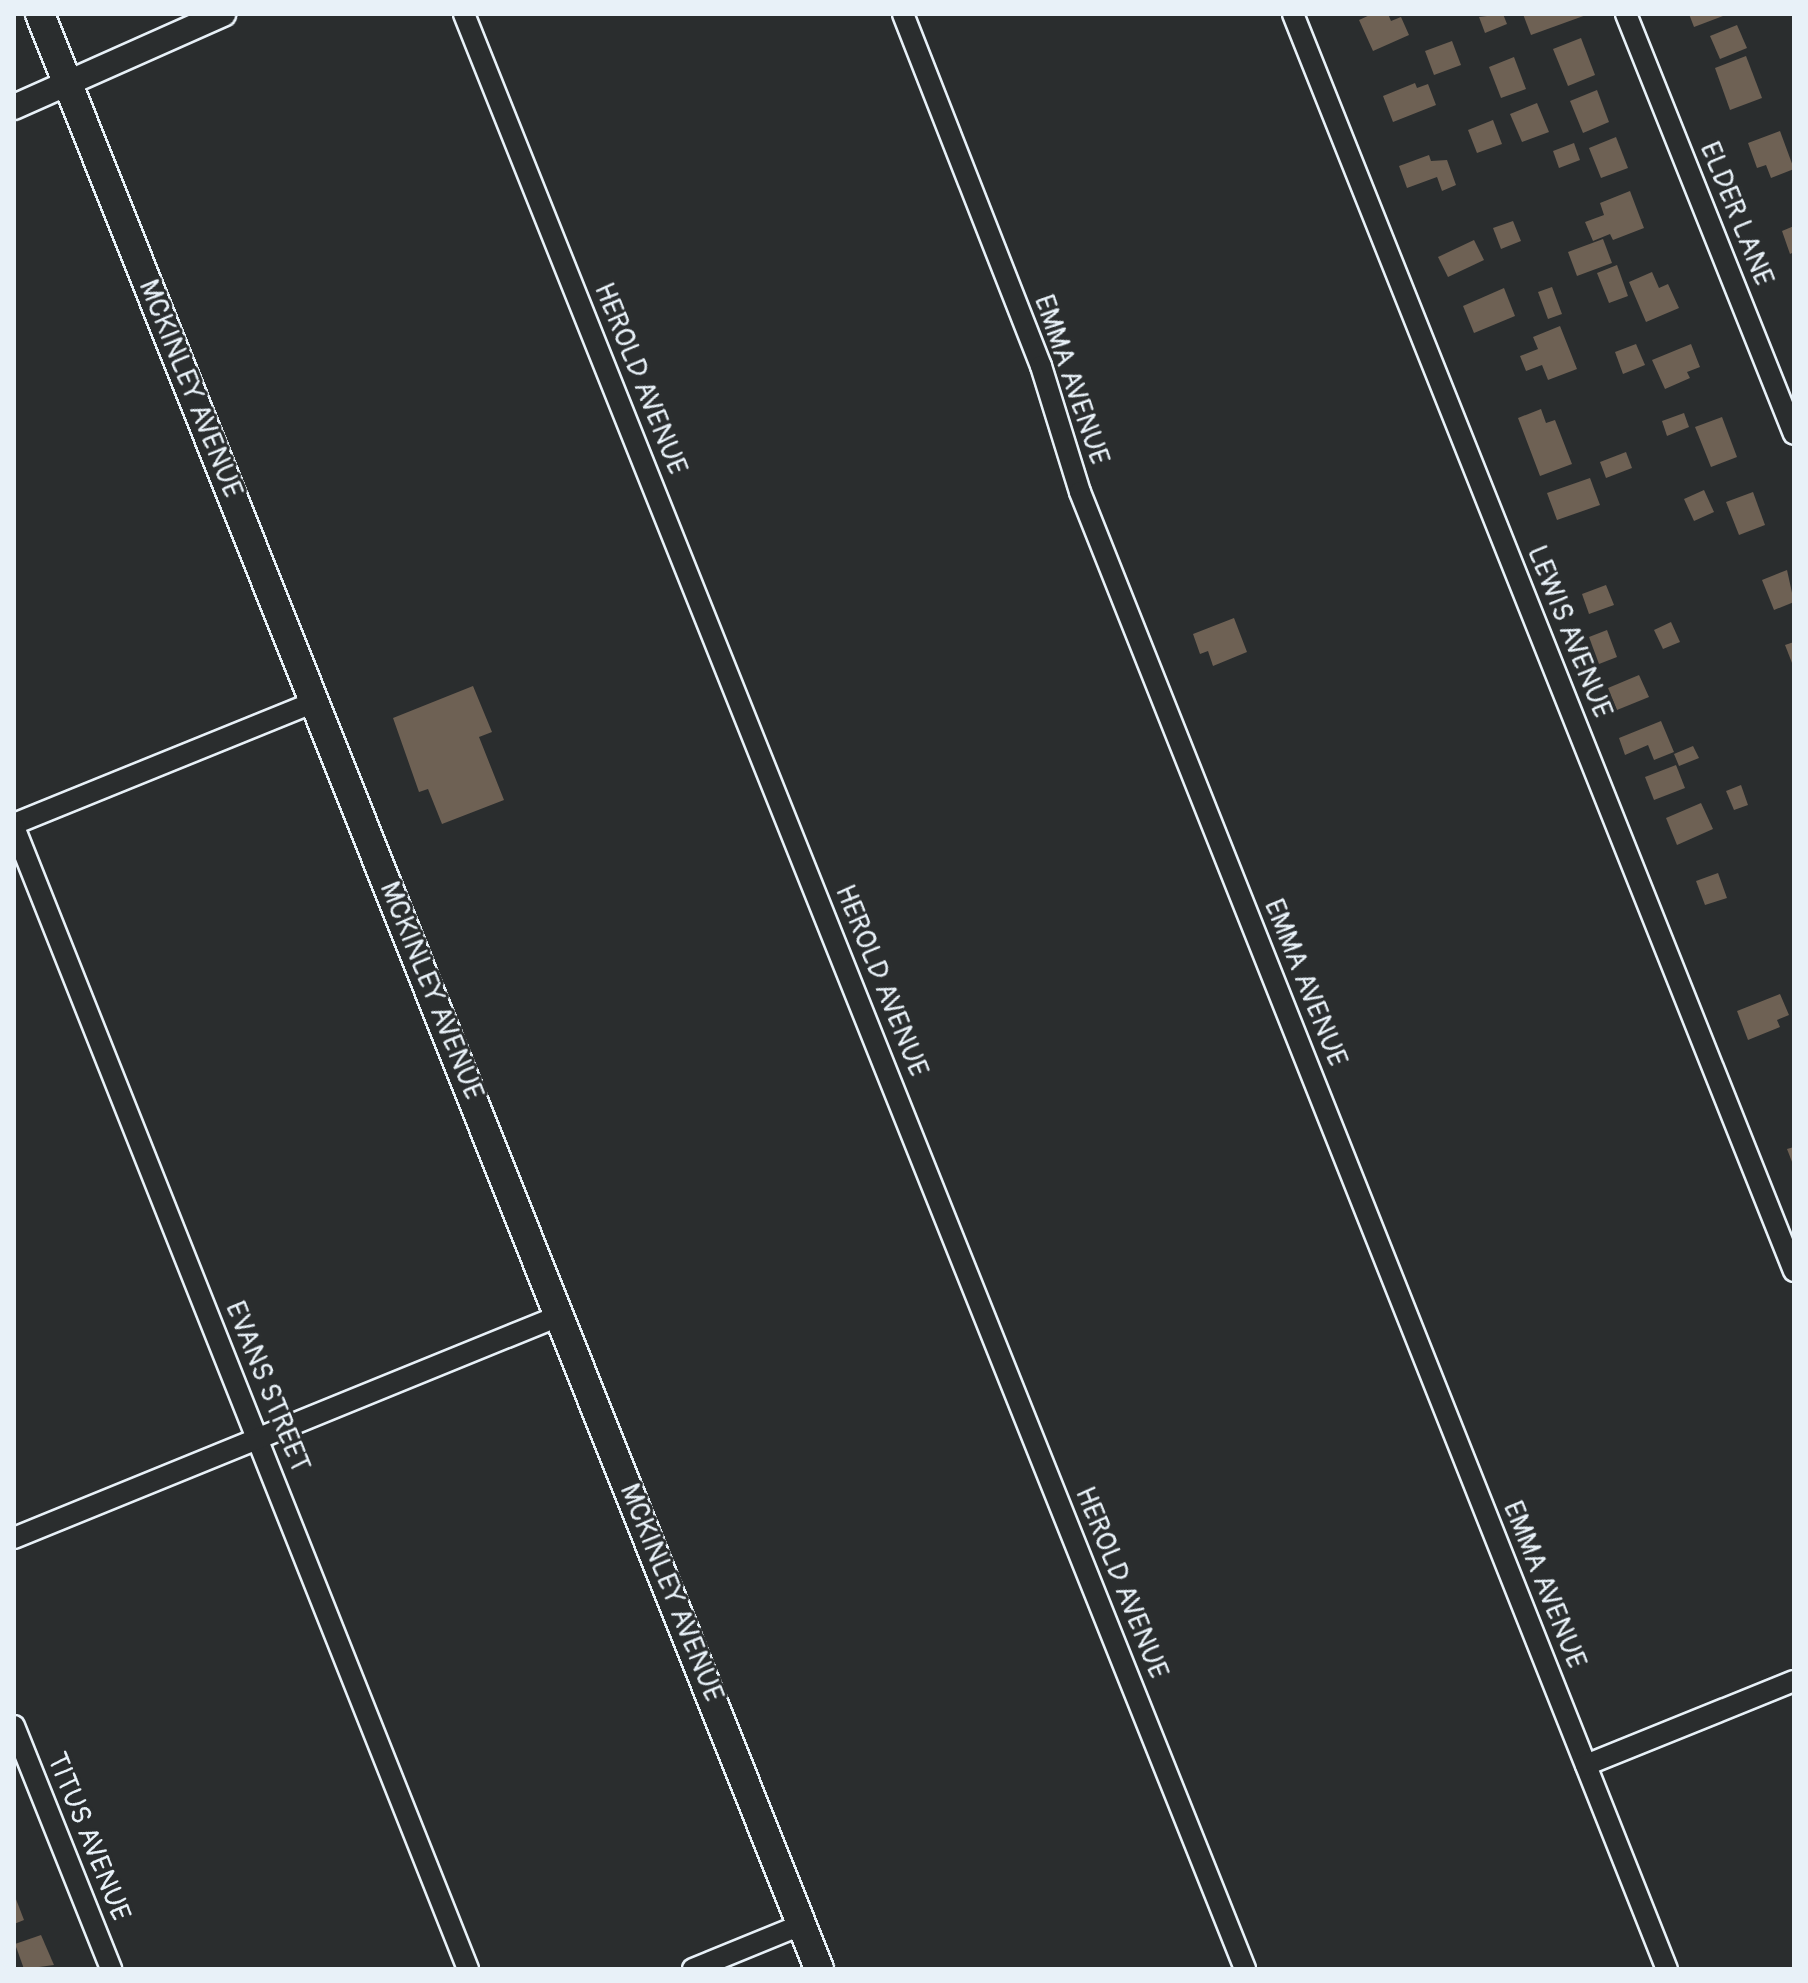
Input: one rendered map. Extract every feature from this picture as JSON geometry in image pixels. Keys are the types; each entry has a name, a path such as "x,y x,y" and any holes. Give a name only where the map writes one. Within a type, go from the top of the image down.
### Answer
{"main road":[{"name":"MCKINLEY AVENUE","path":"40,14 561,1315 819,1969"}],"street":[{"path":"14,107 223,14"},
{"name":"HEROLD AVENUE","path":"464,14 1245,1969"},
{"name":"EMMA AVENUE","path":"903,14 1041,366 1085,507 1667,1969"},
{"name":"LEWIS AVENUE","path":"1293,14 1794,1271"},
{"name":"ELDER LANE","path":"1626,14 1794,434"},
{"path":"14,825 315,702"},
{"name":"EVANS STREET","path":"14,825 468,1969"},
{"path":"14,1538 561,1315"},
{"path":"1586,1765 1794,1681"},
{"name":"TITUS AVENUE","path":"14,1726 111,1969"},
{"path":"693,1969 801,1925"}],"building":[{"path":"1372,14 1388,14 1391,21 1401,17 1409,35 1373,51 1359,20"},
{"path":"1503,14 1507,24 1485,33 1479,17"},
{"path":"1523,14 1589,14 1531,35"},
{"path":"1689,14 1722,14 1723,16 1694,27"},
{"path":"1737,25 1747,48 1720,59 1710,36"},
{"path":"1581,38 1595,75 1568,86 1553,49"},
{"path":"1452,41 1461,65 1434,75 1425,51"},
{"path":"1746,56 1762,98 1730,110 1715,68"},
{"path":"1514,57 1526,89 1501,98 1489,67"},
{"path":"1415,83 1417,88 1428,84 1436,105 1393,122 1383,96"},
{"path":"1597,90 1609,122 1583,133 1570,101"},
{"path":"1537,103 1549,132 1522,142 1510,114"},
{"path":"1493,120 1502,144 1477,153 1468,130"},
{"path":"1780,131 1794,169 1771,178 1766,165 1757,168 1748,143"},
{"path":"1616,137 1628,168 1601,178 1589,148"},
{"path":"1574,143 1580,160 1559,168 1553,151"},
{"path":"1429,155 1431,161 1447,160 1456,185 1442,191 1437,177 1407,188 1399,166"},
{"path":"1630,191 1644,228 1613,240 1610,234 1593,241 1585,222 1604,215 1600,203"},
{"path":"1513,221 1521,241 1501,249 1493,228"},
{"path":"1794,226 1794,252 1790,254 1782,231"},
{"path":"1603,239 1612,263 1577,276 1568,252"},
{"path":"1474,240 1484,260 1448,277 1438,257"},
{"path":"1617,265 1628,296 1609,303 1597,273"},
{"path":"1652,272 1659,288 1668,284 1679,308 1646,322 1629,282"},
{"path":"1552,287 1562,314 1548,319 1538,292"},
{"path":"1504,288 1515,316 1474,333 1463,306"},
{"path":"1560,326 1577,369 1548,380 1542,365 1526,371 1520,356 1538,349 1533,337"},
{"path":"1636,344 1645,365 1623,374 1615,352"},
{"path":"1691,344 1700,367 1687,372 1690,378 1665,389 1652,360"},
{"path":"1541,409 1546,423 1555,420 1572,464 1540,476 1518,418"},
{"path":"1684,413 1689,427 1667,436 1662,421"},
{"path":"1722,417 1737,457 1711,467 1695,427"},
{"path":"1626,452 1632,468 1606,478 1600,462"},
{"path":"1590,478 1600,505 1557,520 1547,493"},
{"path":"1704,490 1714,512 1694,521 1684,499"},
{"path":"1753,492 1765,525 1739,535 1726,502"},
{"path":"1787,570 1794,602 1774,610 1762,580"},
{"path":"1606,585 1614,605 1589,614 1582,594"},
{"path":"1234,618 1247,652 1213,666 1208,651 1200,654 1193,634"},
{"path":"1671,622 1680,642 1663,649 1654,630"},
{"path":"1607,630 1617,657 1599,664 1589,637"},
{"path":"1794,642 1794,668 1785,645"},
{"path":"1639,675 1649,697 1617,710 1608,688"},
{"path":"473,686 492,732 479,737 504,800 442,824 428,789 419,792 393,718"},
{"path":"1661,721 1674,752 1654,760 1648,745 1625,755 1619,738"},
{"path":"1693,746 1699,758 1679,766 1674,754"},
{"path":"1676,765 1685,788 1654,800 1645,777"},
{"path":"1741,785 1748,805 1734,810 1726,791"},
{"path":"1701,803 1713,829 1677,845 1666,818"},
{"path":"1718,873 1727,898 1705,905 1696,881"},
{"path":"1780,994 1789,1015 1777,1020 1780,1027 1748,1040 1737,1011"},
{"path":"1794,1147 1794,1167 1787,1149"},
{"path":"14,1894 24,1920 14,1924"},
{"path":"41,1935 54,1965 24,1969 15,1944"}]}
